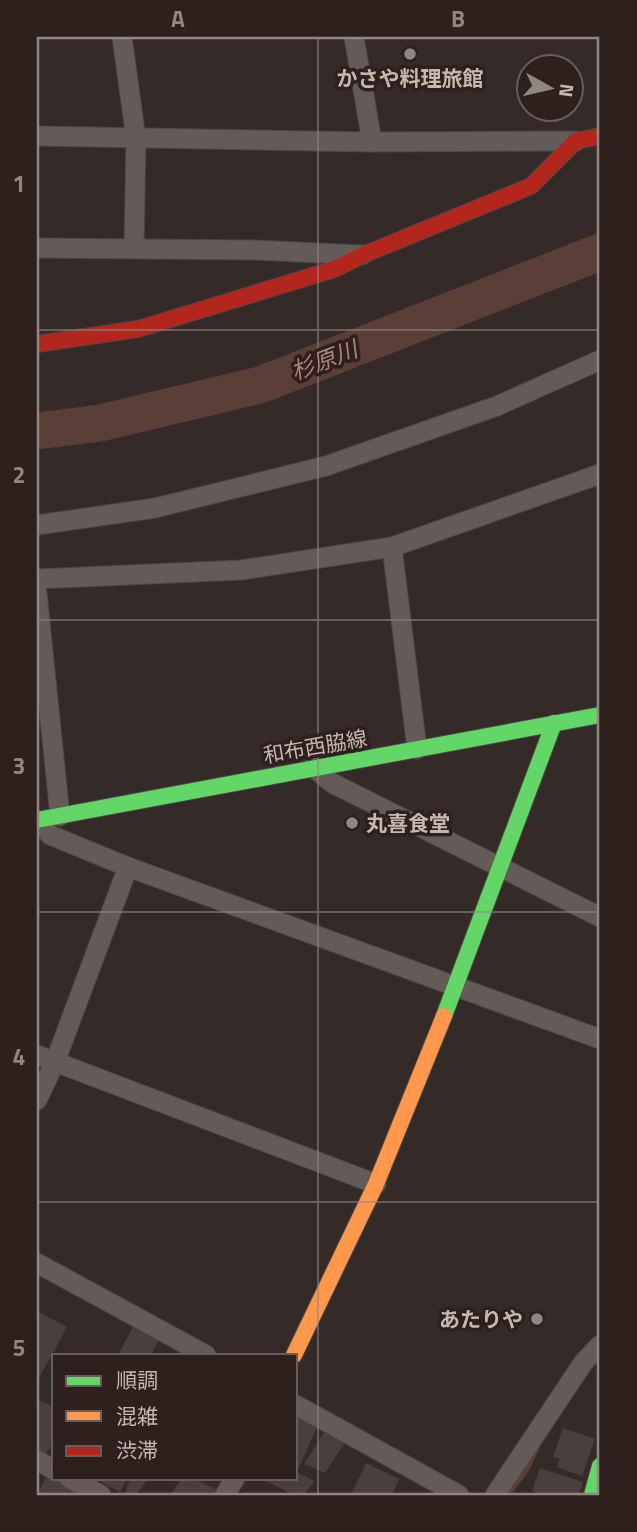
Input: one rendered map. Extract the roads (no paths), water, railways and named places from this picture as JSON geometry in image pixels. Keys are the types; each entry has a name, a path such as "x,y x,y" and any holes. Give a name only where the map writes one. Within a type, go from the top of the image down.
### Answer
{"street":[{"path":"122,37 136,139 134,248"},
{"path":"354,37 372,142"},
{"path":"37,136 372,142 576,141 600,136"},
{"path":"37,344 138,329 335,269 531,186 576,141"},
{"path":"37,247 363,255"},
{"path":"37,525 155,508 326,466 497,406 600,360"},
{"path":"37,579 241,570 392,547 600,474"},
{"path":"392,547 417,749"},
{"path":"37,593 60,816"},
{"name":"和布西脇線","path":"37,820 600,715"},
{"path":"294,1354 376,1184 456,987 554,723"},
{"path":"313,767 332,783 600,917"},
{"path":"37,820 50,835 128,867 600,1039"},
{"path":"37,1100 46,1059 128,867"},
{"path":"46,1059 376,1184"},
{"path":"37,1263 204,1354"},
{"path":"495,1495 583,1363 600,1345"},
{"path":"298,1406 459,1495"},
{"path":"592,1495 600,1466"},
{"path":"73,1480 101,1495"}],"waterway":[{"name":"杉原川","path":"37,431 100,423 260,385 600,252"},
{"path":"507,1495 526,1470 537,1447"}],"place":[{"name":"かさや料理旅館","path":"410,54"},
{"name":"丸喜食堂","path":"352,823"},
{"name":"あたりや","path":"537,1319"}]}
